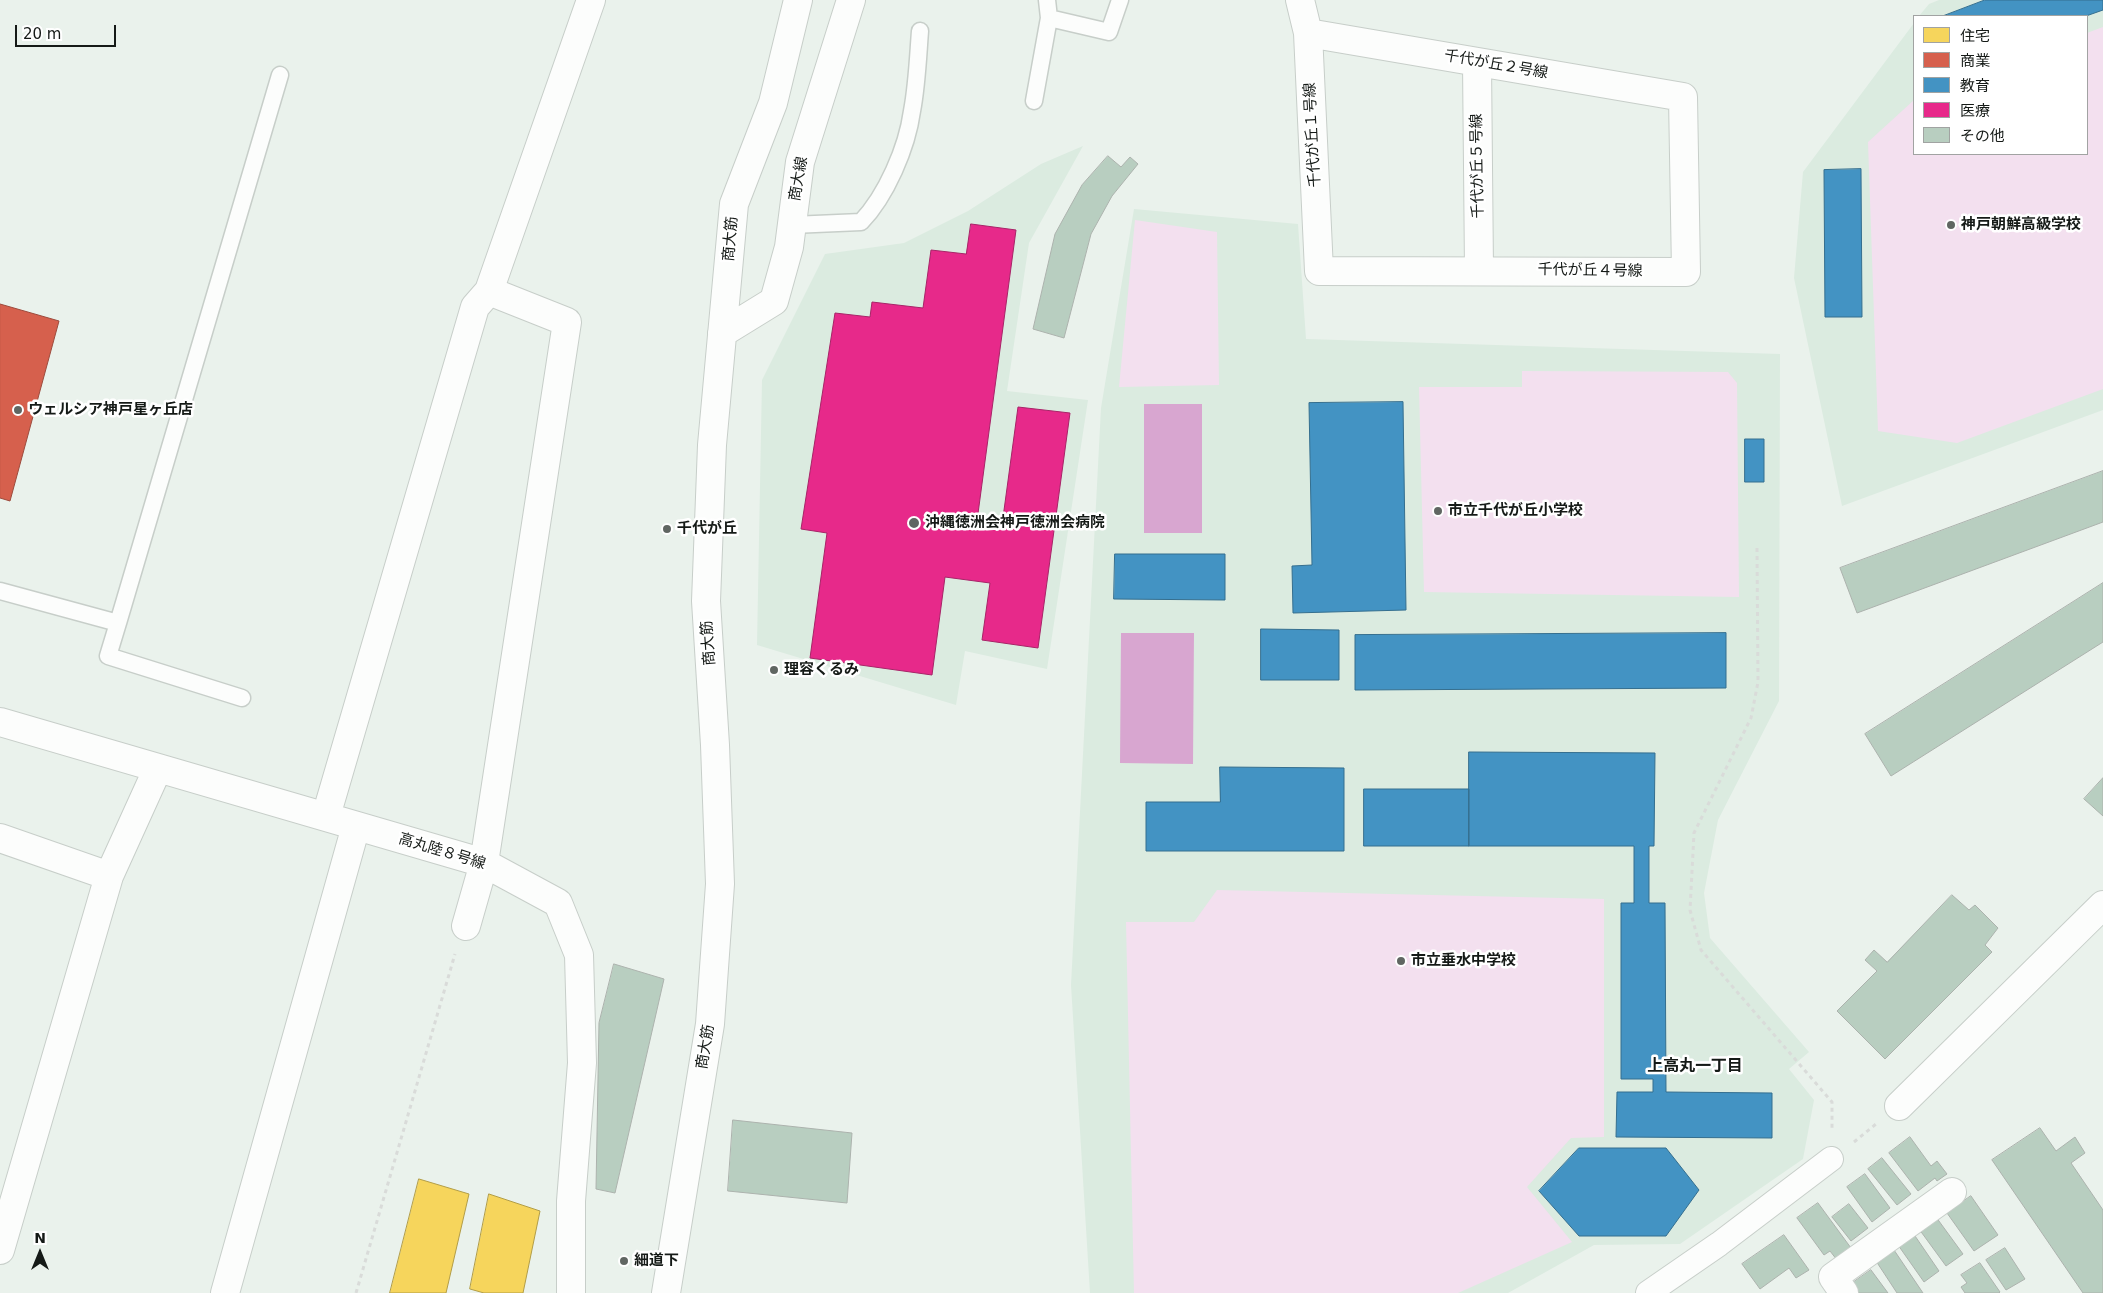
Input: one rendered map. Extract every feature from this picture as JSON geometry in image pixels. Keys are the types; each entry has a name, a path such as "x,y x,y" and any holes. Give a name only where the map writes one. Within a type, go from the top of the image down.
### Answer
{"street":[{"path":"326,816 475,307 489,291 591,0"},
{"name":"商大筋","path":"666,1293 710,1024 720,884 715,745 706,602 712,445 734,204 773,103 798,0"},
{"name":"商大線","path":"722,333 774,301 789,247 800,162 851,0"},
{"name":"千代が丘１号線","path":"1300,0 1308,33 1319,271"},
{"name":"千代が丘２号線","path":"1308,33 1684,97"},
{"name":"千代が丘５号線","path":"1477,62 1479,270"},
{"name":"千代が丘４号線","path":"1319,271 1686,272 1684,97"},
{"path":"466,926 484,863 567,322 489,291"},
{"name":"高丸陸８号線","path":"0,722 484,863 558,903 579,955 582,1063 570,1202 571,1293"},
{"path":"0,1250 109,876 158,768"},
{"path":"225,1293 356,826"},
{"path":"0,838 109,876"},
{"path":"1900,1106 2103,905"},
{"path":"1648,1293 1719,1244 1832,1160"},
{"path":"1844,1293 1833,1277 1952,1192"}],"lane":[{"path":"1034,101 1049,18 1048,0"},
{"path":"1049,18 1109,32 1120,0"},
{"path":"792,225 860,222 874,208 897,162 912,113 920,31"},
{"path":"242,698 108,656 280,75"},
{"path":"0,591 118,623"}],"path":[{"path":"1757,548 1756,691 1751,718 1694,833 1690,910 1701,950 1832,1102 1832,1160"},
{"path":"356,1293 456,952 466,926"},
{"path":"1832,1160 1900,1106"}],"shaded area":[{"name":"神戸朝鮮高級学校","path":"1939,0 2103,0 2103,410 1842,506 1794,278 1803,172 1913,24 1913,155 2088,155 2088,15 1920,15 1929,4"},
{"name":"神戸朝鮮高級学校","path":"2103,27 2103,389 1957,443 1878,431 1868,142 1913,101 1913,155 2088,155 2088,33"},
{"name":"沖縄徳洲会神戸徳洲会病院","path":"1083,146 1029,243 1007,391 1088,400 1047,669 965,651 956,705 757,645 762,380 825,254 904,243 968,211 1041,164"},
{"path":"1134,209 1298,224 1306,339 1780,354 1779,701 1718,820 1704,893 1710,938 1809,1052 1789,1069 1814,1100 1803,1159 1680,1244 1594,1245 1508,1293 1090,1293 1071,985 1101,408"},
{"path":"1135,220 1217,232 1219,385 1119,387"},
{"path":"1522,371 1728,372 1737,383 1739,597 1424,592 1419,387 1522,387"},
{"path":"1144,404 1202,404 1202,533 1144,533"},
{"path":"1121,633 1194,633 1193,764 1120,763"},
{"path":"1217,890 1604,899 1604,1137 1571,1138 1527,1187 1572,1242 1458,1293 1134,1293 1126,922 1194,922"}],"building: 住宅":[{"path":"419,1179 469,1194 446,1293 390,1293"},
{"path":"489,1194 540,1211 523,1293 484,1293 470,1289"}],"building: 商業":[{"name":"ウェルシア神戸星ヶ丘店","path":"0,304 59,321 10,501 0,498"}],"building: 教育":[{"path":"1985,0 2103,0 2103,10 2088,15 1946,15"},
{"path":"1861,169 1862,317 1825,317 1824,170"},
{"path":"1403,402 1406,610 1293,613 1292,566 1312,565 1309,403"},
{"path":"1745,439 1764,439 1764,482 1745,482"},
{"path":"1115,554 1225,554 1225,600 1114,599"},
{"path":"1261,629 1339,630 1339,680 1261,680"},
{"path":"1726,633 1726,688 1355,690 1355,635"},
{"path":"1469,752 1655,753 1654,846 1649,846 1649,903 1665,903 1666,1092 1772,1093 1772,1138 1616,1137 1617,1092 1653,1092 1653,1079 1621,1079 1621,903 1634,903 1634,846 1469,846"},
{"path":"1220,767 1344,768 1344,851 1146,851 1146,802 1220,802"},
{"path":"1364,789 1469,789 1469,846 1364,846"},
{"path":"1579,1148 1666,1148 1699,1190 1666,1236 1579,1236 1539,1191"}],"building: 医療":[{"name":"沖縄徳洲会神戸徳洲会病院","path":"971,224 1016,230 977,521 1002,525 1018,407 1070,413 1038,648 982,640 990,583 945,577 932,675 810,658 827,533 801,529 835,313 870,317 872,302 923,308 931,250 966,254"}],"building: その他":[{"path":"1108,156 1121,167 1130,157 1138,164 1112,196 1091,234 1064,338 1033,329 1055,234 1082,185"},
{"path":"2103,471 2103,522 1857,613 1840,568"},
{"path":"2103,583 2103,642 1891,776 1865,734"},
{"path":"2103,778 2103,816 2084,799"},
{"path":"1952,895 1969,910 1975,905 1998,928 1985,945 1992,952 1885,1059 1837,1011 1877,971 1865,960 1874,950 1887,962"},
{"path":"614,964 664,979 615,1193 596,1189 599,1023"},
{"path":"733,1120 852,1133 847,1203 728,1191"},
{"path":"2040,1128 2056,1151 2075,1137 2085,1153 2071,1163 2103,1210 2103,1293 2083,1293 1992,1160"},
{"path":"1910,1137 1931,1166 1937,1161 1947,1174 1937,1181 1935,1178 1918,1191 1889,1153"},
{"path":"1882,1158 1911,1194 1897,1205 1868,1169"},
{"path":"1865,1174 1890,1208 1872,1222 1847,1187"},
{"path":"1971,1196 1998,1235 1974,1251 1947,1213"},
{"path":"1818,1203 1851,1248 1837,1260 1830,1251 1824,1255 1797,1218"},
{"path":"1849,1204 1868,1228 1851,1241 1832,1217"},
{"path":"1936,1217 1963,1254 1946,1266 1919,1229"},
{"path":"1913,1233 1939,1271 1924,1282 1898,1245"},
{"path":"1784,1235 1809,1270 1796,1278 1789,1268 1760,1289 1742,1264"},
{"path":"2005,1248 2025,1279 2006,1290 1986,1260"},
{"path":"1894,1250 1923,1293 1897,1293 1876,1261"},
{"path":"1980,1263 1999,1293 1965,1293 1961,1287 1967,1283 1961,1275"},
{"path":"1871,1270 1888,1293 1857,1293 1851,1284"}],"place":[{"name":"神戸朝鮮高級学校","path":"1951,225"},
{"name":"ウェルシア神戸星ヶ丘店","path":"18,410"},
{"name":"市立千代が丘小学校","path":"1438,511"},
{"name":"沖縄徳洲会神戸徳洲会病院","path":"914,523"},
{"name":"千代が丘","path":"667,529"},
{"name":"理容くるみ","path":"774,670"},
{"name":"市立垂水中学校","path":"1401,961"},
{"name":"細道下","path":"624,1261"}],"district":[{"name":"上高丸一丁目","path":"1695,1067"}]}
